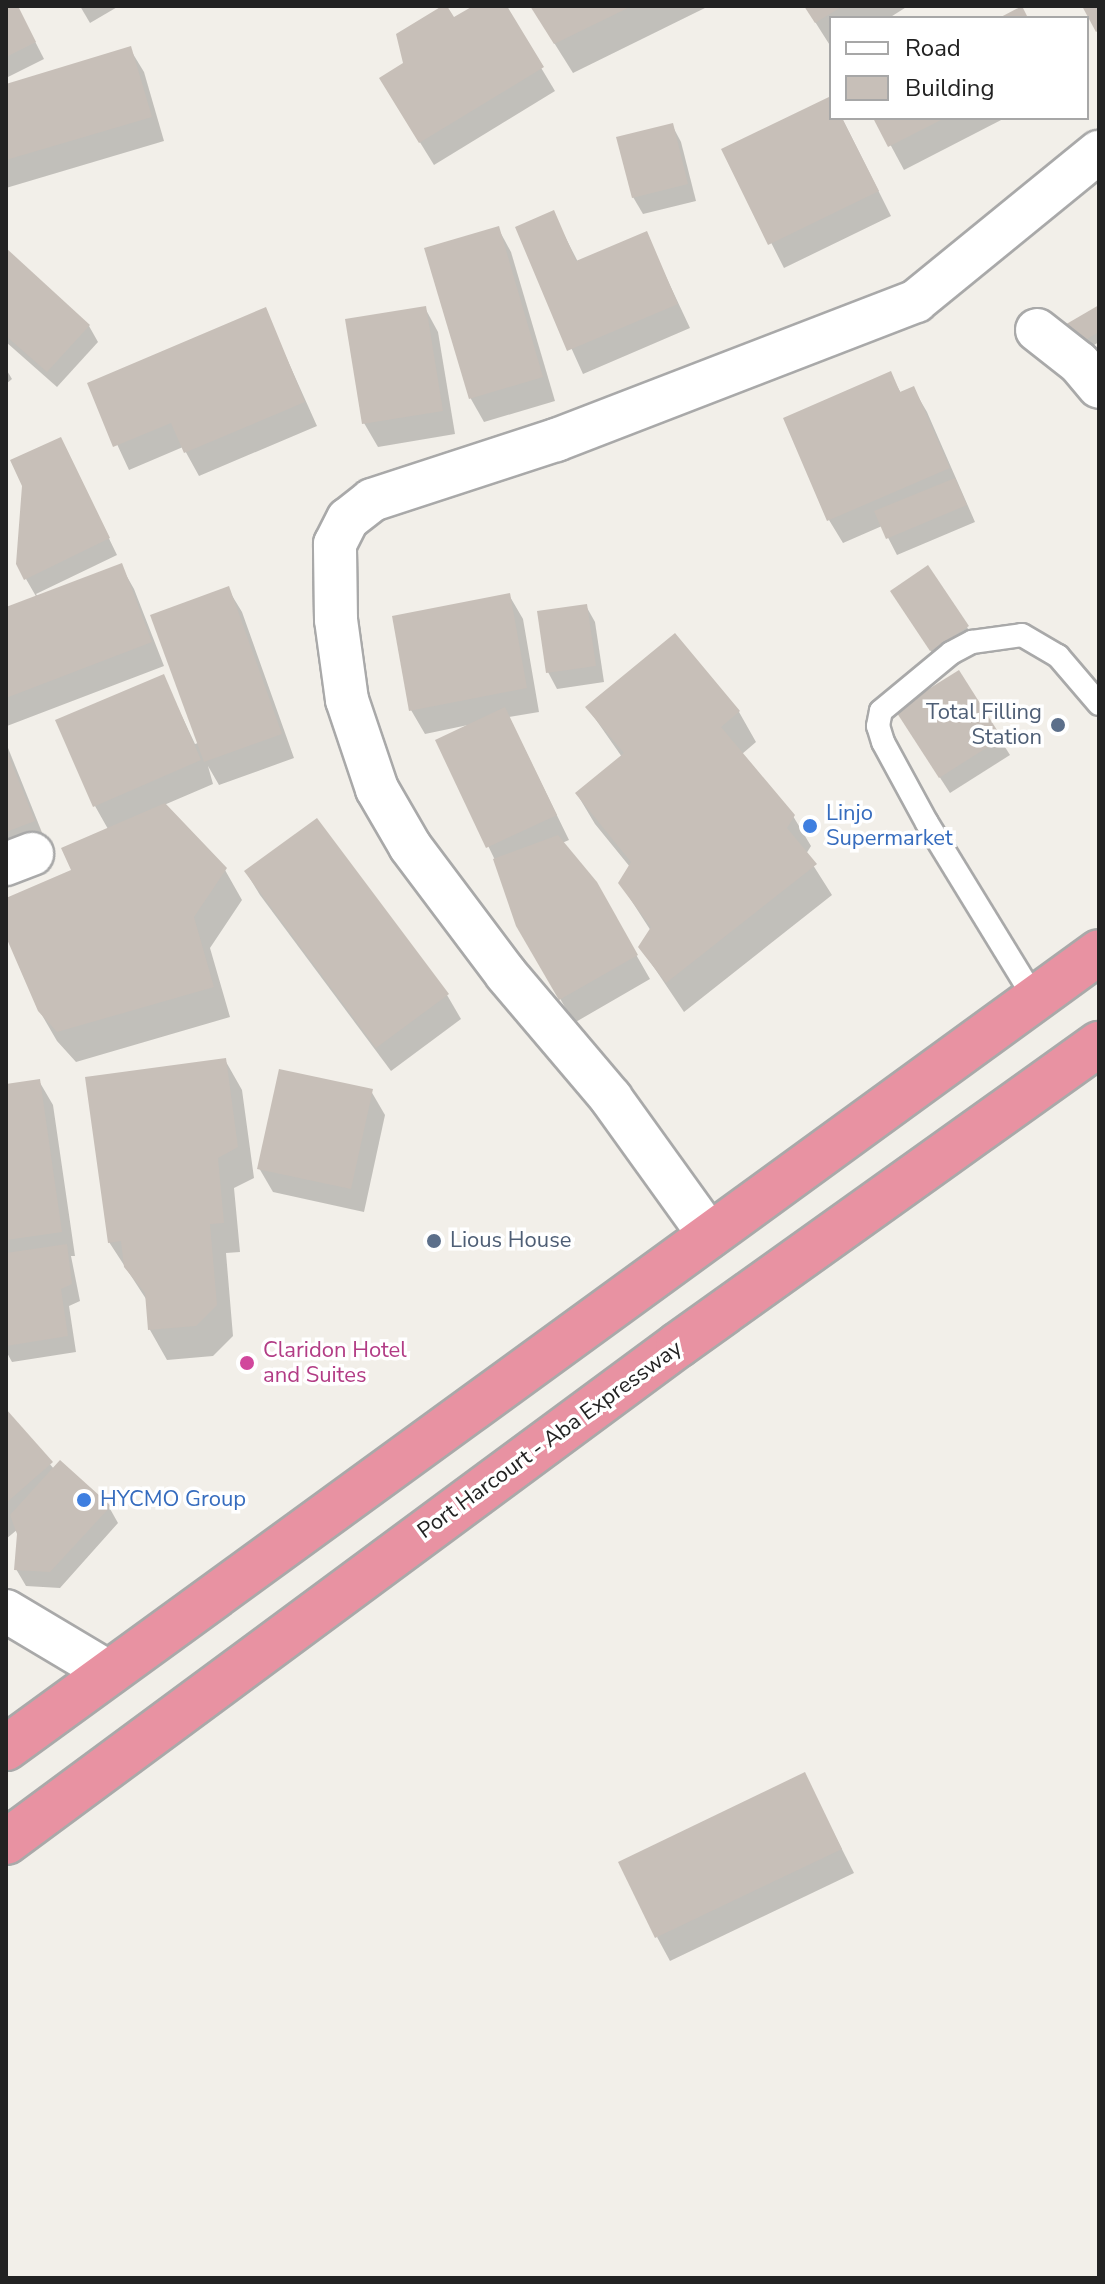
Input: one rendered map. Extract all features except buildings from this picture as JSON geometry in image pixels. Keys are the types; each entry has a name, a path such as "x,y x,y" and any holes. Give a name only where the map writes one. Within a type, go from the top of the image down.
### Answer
{"highway":[{"path":"6,1748 1099,952"},
{"name":"Port Harcourt - Aba Expressway","path":"6,1842 666,1354 1099,1044"}],"street":[{"path":"710,1236 611,1098 506,974 410,846 377,789 347,700 336,620 335,544 348,519 372,500 556,440 916,301 1099,152"},
{"path":"1037,330 1079,363 1099,387"},
{"path":"6,1611 110,1673"}],"lane":[{"path":"1035,999 927,823 883,742 878,726 881,711 951,653 972,642 1022,635 1058,656 1099,704"}],"place":[{"name":"Total Filling Station","path":"1058,725"},
{"name":"Linjo Supermarket","path":"810,826"},
{"name":"Lious House","path":"434,1241"},
{"name":"Claridon Hotel and Suites","path":"247,1363"},
{"name":"HYCMO Group","path":"84,1500"}]}
